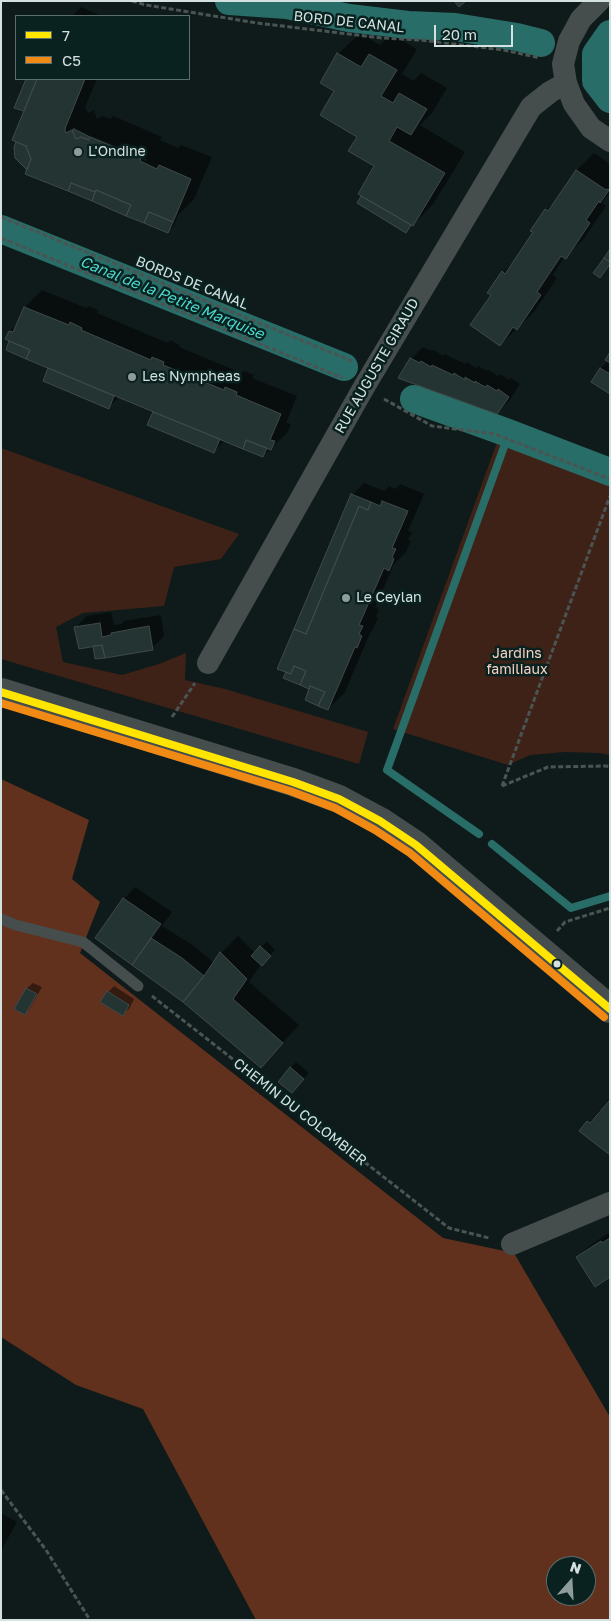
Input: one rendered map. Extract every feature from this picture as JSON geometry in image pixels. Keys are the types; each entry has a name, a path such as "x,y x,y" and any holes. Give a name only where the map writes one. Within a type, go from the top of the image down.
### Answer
{"main road":[{"path":"1,692 293,782 339,799 380,820 416,845 610,1009"}],"street":[{"path":"599,1 581,19 569,40 564,74 574,104 591,128 610,140"},
{"name":"RUE AUGUSTE GIRAUD","path":"208,664 369,378 531,107 550,92 564,74"},
{"path":"512,1244 610,1203"}],"lane":[{"path":"1,919 16,925 83,942 138,986"}],"path":[{"name":"BORD DE CANAL","path":"132,1 146,5 257,22 382,38 421,40 504,50 564,74"},
{"name":"BORDS DE CANAL","path":"1,217 369,378 432,426 495,434 610,479"},
{"name":"BORDS DE CANAL","path":"1,238 369,378"},
{"path":"610,496 502,786 548,767 606,766 610,768"},
{"path":"172,718 208,664"},
{"path":"540,950 566,922 610,908"},
{"name":"CHEMIN DU COLOMBIER","path":"138,986 448,1228 512,1244"},
{"path":"1,1490 46,1550 90,1620"}],"green space":[{"name":"Jardins familiaux","path":"503,426 610,468 610,755 565,752 530,755 508,765 393,729"},
{"path":"1,448 239,534 221,559 174,567 164,606 83,613 56,627 63,662 122,675 159,664 186,653 185,680 225,689 368,732 359,764 1,659"}],"shaded area":[{"path":"1,779 89,820 72,879 100,902 80,953 443,1238 514,1253 610,1417 610,1620 256,1620 143,1409 76,1385 1,1337"}],"building":[{"path":"454,1 466,1 459,7"},
{"path":"337,53 361,67 369,54 397,70 381,96 393,103 399,93 427,109 411,135 397,127 389,141 445,173 413,226 358,194 374,166 348,151 357,137 320,115 334,91 320,83"},
{"path":"26,80 37,80 24,111 14,108"},
{"name":"L'Ondine","path":"37,80 85,80 66,126 66,133 72,130 76,139 81,137 89,140 90,137 141,158 140,161 157,169 159,165 191,179 173,222 149,212 144,223 126,216 131,205 96,190 95,192 71,183 68,191 25,174 31,159 26,146 12,140"},
{"path":"74,129 90,137 89,140 81,137 76,139 72,130"},
{"path":"16,142 26,146 31,159 27,170 15,158 14,147"},
{"path":"576,170 606,190 609,190 586,220 590,223 566,259 561,256 537,292 541,295 517,330 513,327 500,346 470,325 491,295 487,293 502,271 505,274 533,232 530,231 545,209 548,211"},
{"path":"71,183 95,192 92,201 68,191"},
{"path":"96,190 131,205 126,216 92,201"},
{"path":"361,196 411,225 406,233 357,203"},
{"path":"149,212 173,222 168,233 144,223"},
{"path":"610,249 610,262 604,258"},
{"path":"604,258 610,264 600,278 593,273"},
{"name":"Les Nympheas","path":"24,307 69,325 70,322 82,328 81,330 151,360 152,357 164,362 163,365 224,390 225,387 237,392 236,395 281,414 270,440 275,441 271,450 246,440 243,449 26,359 30,350 5,339 9,331 13,332"},
{"path":"9,341 30,350 26,359 6,350"},
{"path":"610,352 610,363 605,360"},
{"path":"410,358 420,363 421,361 431,367 432,365 453,375 454,373 465,380 465,377 485,387 487,385 497,391 498,389 509,397 497,414 398,378"},
{"path":"48,368 114,396 109,409 43,381"},
{"path":"600,368 610,374 610,394 591,382"},
{"path":"153,412 220,439 214,453 147,425"},
{"path":"246,440 267,448 263,457 243,449"},
{"path":"351,494 371,502 368,510 359,506 306,634 294,629"},
{"name":"Le Ceylan","path":"382,501 408,511 392,548 396,549 392,557 394,559 389,571 384,568 359,625 363,626 359,634 362,636 357,648 355,647 328,710 318,706 325,692 310,686 309,689 300,685 306,671 294,666 291,674 277,669 294,629 306,634 359,506 368,510 371,502 380,506"},
{"path":"100,623 102,637 111,635 111,633 149,626 153,650 105,658 102,645 79,649 74,627"},
{"path":"102,645 105,658 95,659 93,646"},
{"path":"294,666 306,671 300,685 283,678 286,672 291,674"},
{"path":"310,686 325,692 318,706 305,700"},
{"path":"123,898 161,924 132,965 95,938"},
{"path":"151,938 182,958 204,976 183,1002 132,965"},
{"path":"260,946 271,956 262,966 251,956"},
{"path":"220,952 247,979 233,999 283,1043 261,1068 183,1002"},
{"path":"26,988 37,994 25,1015 14,1009"},
{"path":"107,991 129,1005 123,1016 100,1002"},
{"path":"290,1067 304,1079 292,1093 278,1082"},
{"path":"610,1100 610,1155 579,1131 587,1121 590,1123"},
{"path":"610,1238 610,1277 595,1287 576,1257 601,1241 602,1243"}],"waterway":[{"path":"229,1 287,5 349,18 408,25 455,27 517,37 541,43"},
{"path":"610,34 596,54 596,81 610,99"},
{"name":"Canal de la Petite Marquise","path":"1,229 344,367"},
{"name":"Canal de la Petite Marquise","path":"414,399 610,472"},
{"path":"479,834 387,770 505,444"},
{"path":"492,844 571,908 610,896"}],"transit line":[{"name":"7","path":"1,692 293,782 339,799 380,821 416,845 610,1009"},
{"name":"C5","path":"1,703 290,791 335,808 375,830 410,853 604,1017"}],"place":[{"name":"L'Ondine","path":"78,152"},
{"name":"Les Nympheas","path":"132,377"},
{"name":"Le Ceylan","path":"346,598"}]}
